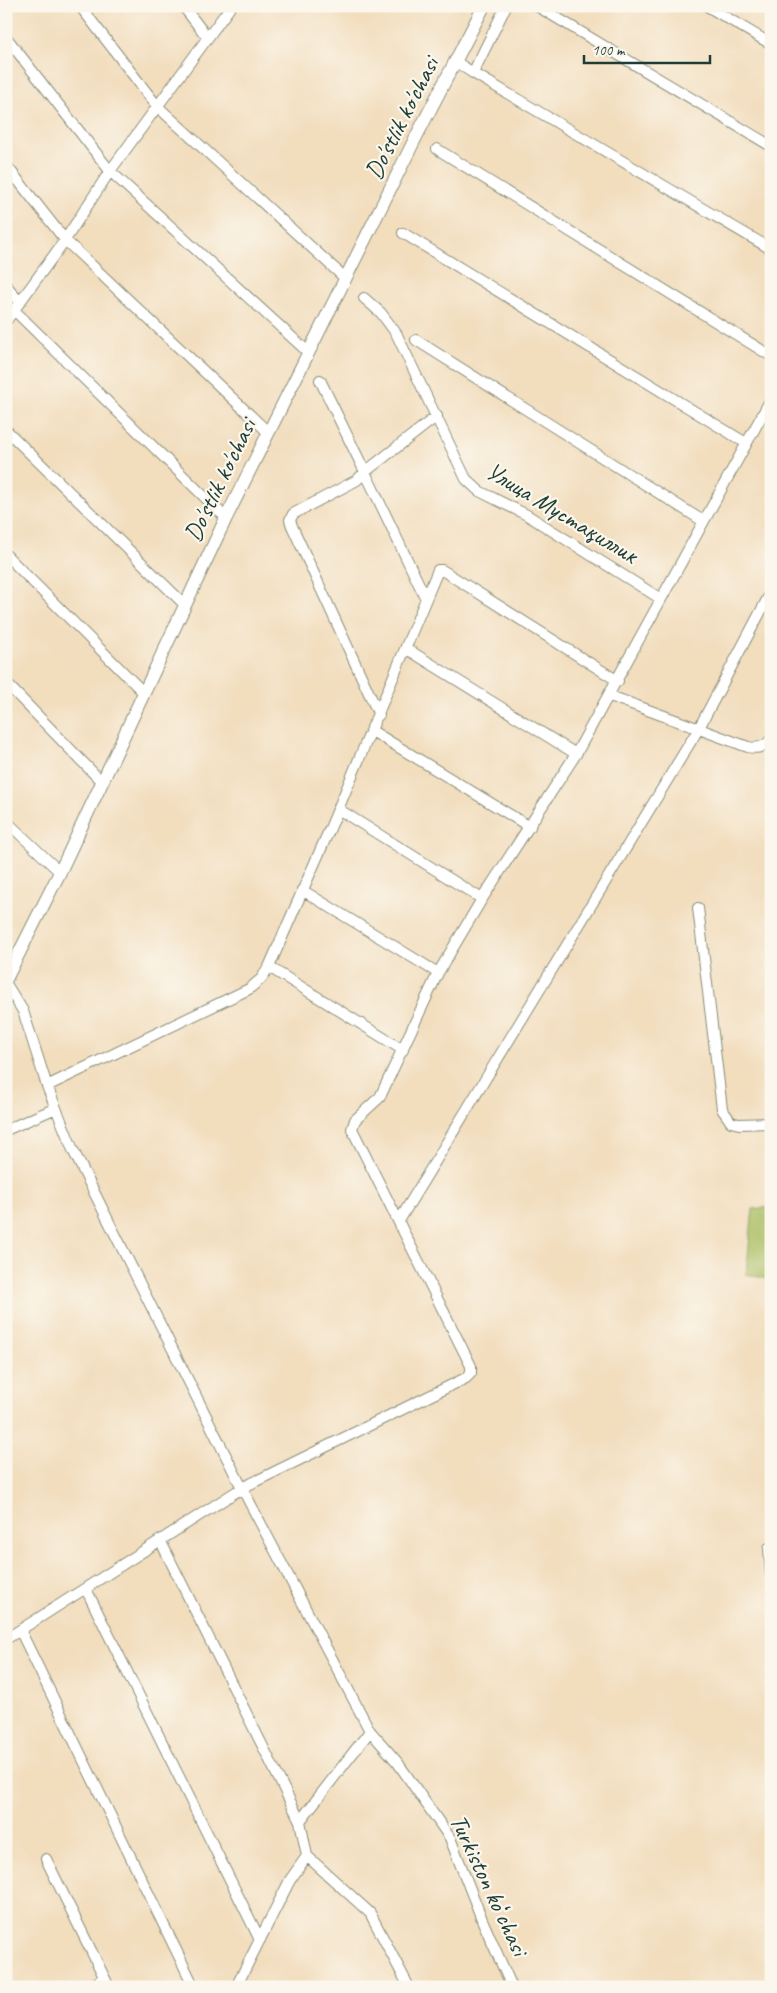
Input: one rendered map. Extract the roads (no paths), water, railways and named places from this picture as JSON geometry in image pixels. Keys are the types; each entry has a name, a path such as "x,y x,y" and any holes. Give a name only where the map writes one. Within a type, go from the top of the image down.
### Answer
{"street":[{"path":"80,6 157,106 346,280"},
{"path":"182,6 207,37"},
{"path":"6,321 65,240 110,171 231,6"},
{"name":"Do'stlik ko'chasi","path":"6,979 60,872 226,518 484,6"},
{"path":"473,72 506,6"},
{"path":"537,6 771,146"},
{"path":"707,6 771,44"},
{"path":"6,37 110,171 308,352"},
{"path":"456,62 771,249"},
{"path":"437,149 771,356"},
{"path":"6,165 65,240 269,433"},
{"path":"403,233 746,443"},
{"path":"6,285 17,306 226,518"},
{"name":"Улица Мустақиллик","path":"364,298 382,313 396,333 438,416 466,479 479,491 527,516 661,599"},
{"path":"416,340 703,521"},
{"path":"320,380 426,599"},
{"path":"6,1639 242,1488 466,1378 471,1373 471,1366 352,1129 355,1120 380,1097 438,973 482,899 576,754 610,696 703,521 771,399"},
{"path":"379,715 290,520 293,514 357,480 438,416"},
{"path":"6,430 184,605"},
{"path":"6,555 143,692"},
{"path":"47,1086 249,989 261,980 269,967 379,715 438,570 442,570 618,681"},
{"path":"399,1222 699,728 771,592"},
{"path":"407,649 576,754"},
{"path":"6,683 101,782"},
{"path":"610,696 758,749 768,744 771,739"},
{"path":"372,731 530,827"},
{"path":"338,809 482,899"},
{"path":"6,820 60,872"},
{"path":"302,890 438,973"},
{"path":"698,908 722,1109 730,1122 739,1124 771,1123"},
{"path":"269,967 403,1050"},
{"name":"Turkiston koʻchasi","path":"6,984 23,1011 47,1086 73,1150 242,1488 370,1731 398,1763 450,1838 511,1986"},
{"path":"6,1130 56,1108"},
{"path":"160,1540 300,1821 308,1856 370,1913 408,1987"},
{"path":"770,1548 771,1575"},
{"path":"86,1588 260,1940"},
{"path":"20,1630 194,1987"},
{"path":"300,1821 370,1731"},
{"path":"236,1987 290,1880 308,1856"},
{"path":"46,1860 107,1982 90,1987"}]}
